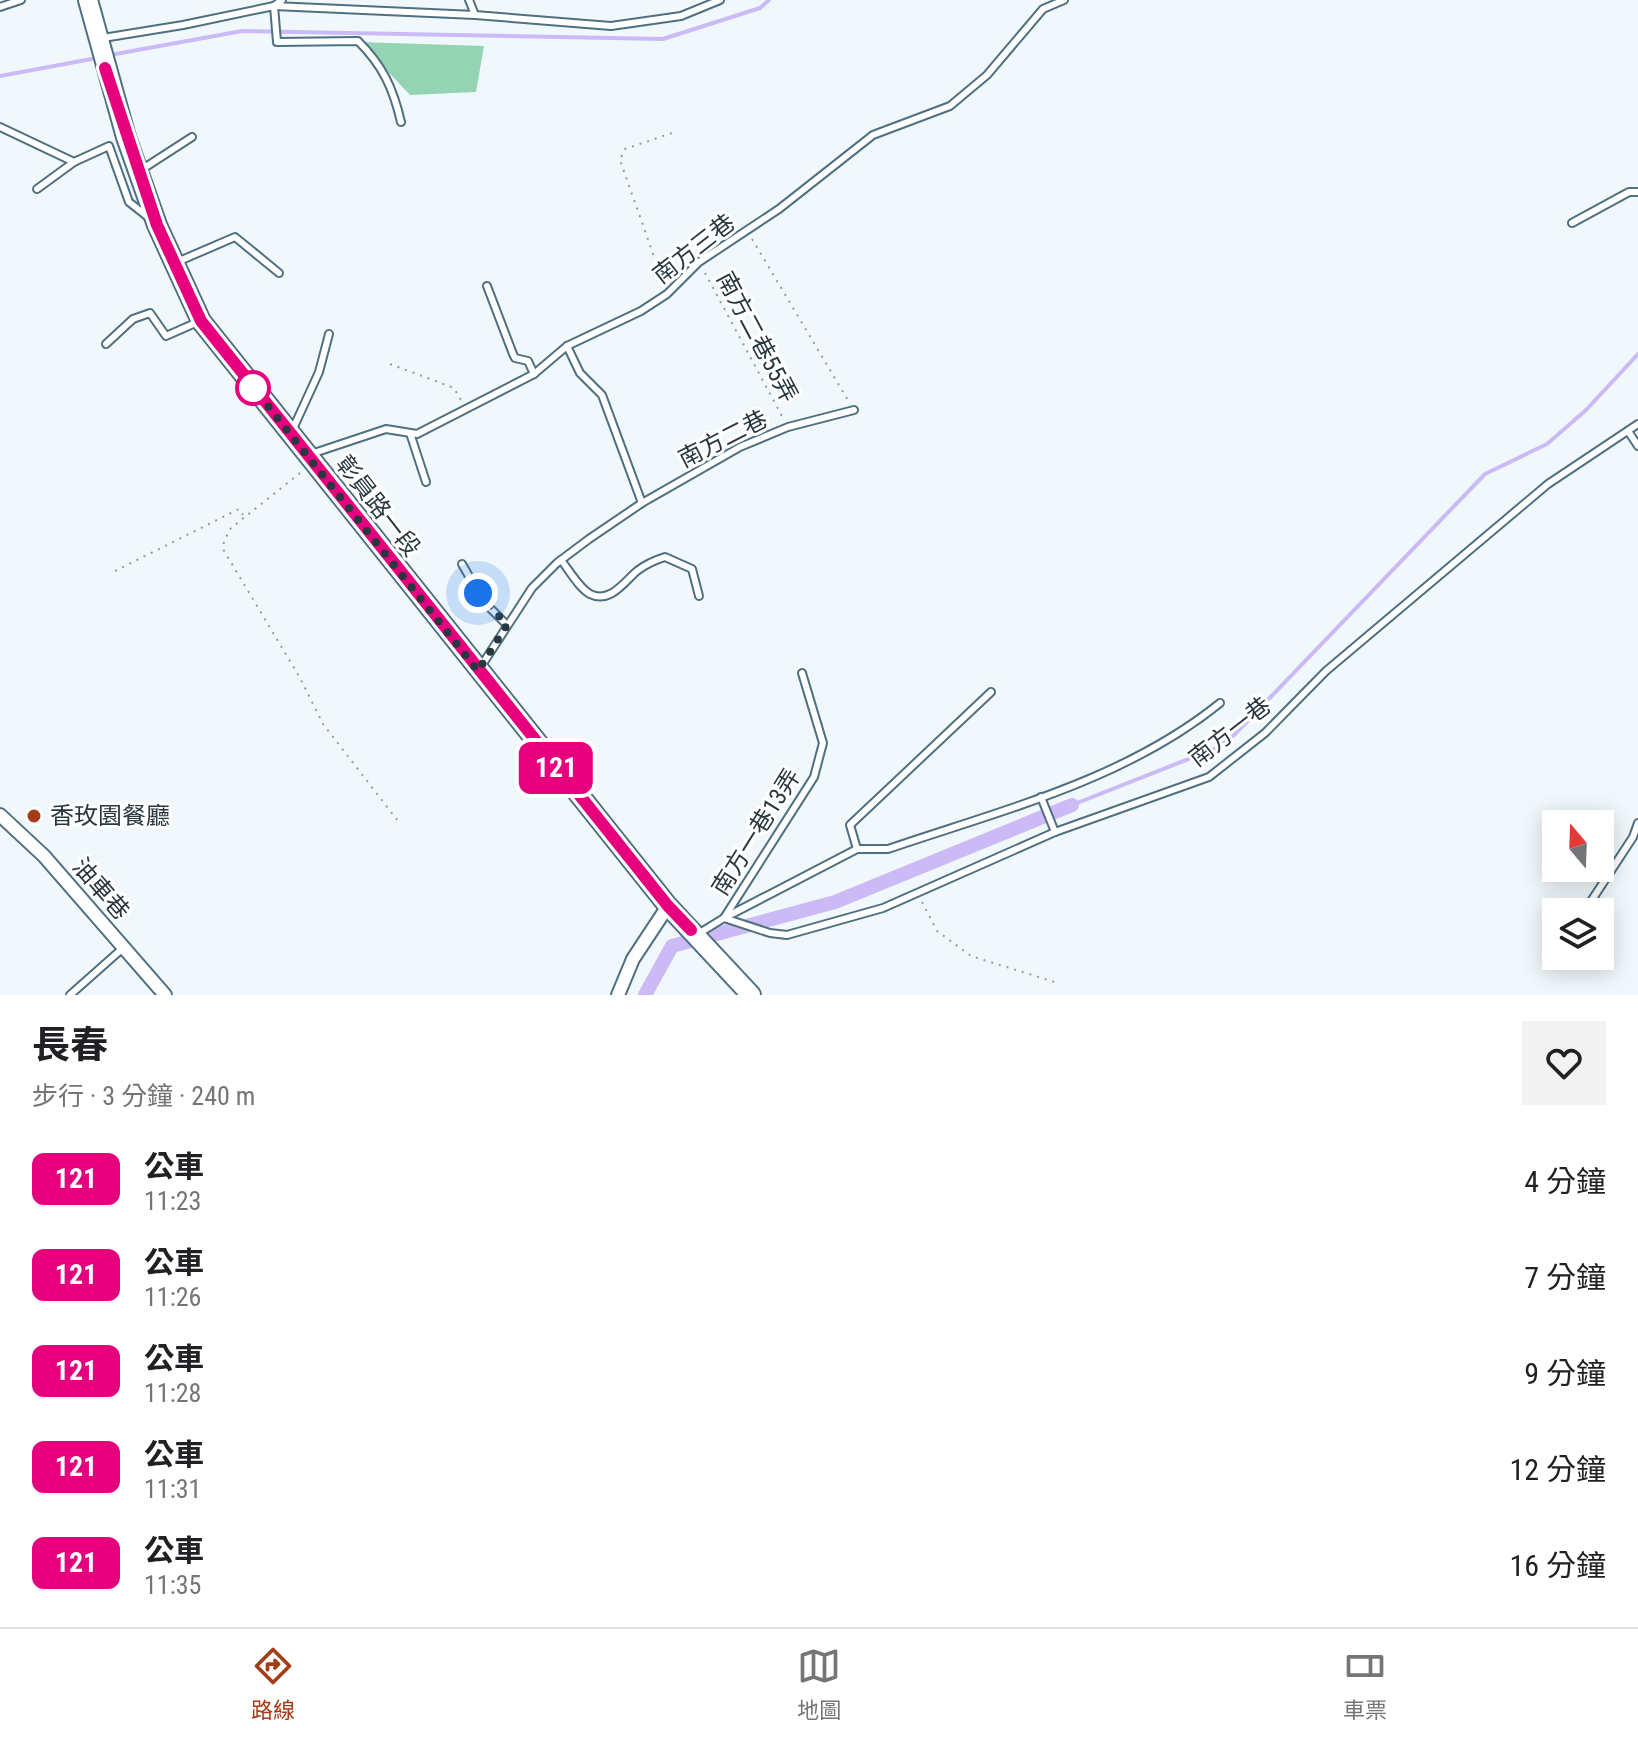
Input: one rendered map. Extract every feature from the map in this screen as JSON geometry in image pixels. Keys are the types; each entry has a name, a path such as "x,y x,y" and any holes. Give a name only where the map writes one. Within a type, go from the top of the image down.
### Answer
{"main road":[{"path":"88,0 100,44"},
{"name":"彰員路一段","path":"100,44 105,68 157,225 201,321 668,906 751,995"}],"street":[{"name":"油車巷","path":"0,815 44,856 165,995"},
{"path":"618,995 633,959 668,906"}],"lane":[{"path":"0,7 21,0"},
{"path":"274,6 282,0"},
{"path":"469,0 475,15"},
{"path":"100,44 274,6 475,15 611,26 681,16 720,0"},
{"name":"南方三巷","path":"311,460 386,429 417,434 534,374 567,346 641,311 667,294 699,262 779,209 873,135 950,106 987,75 1043,9 1064,0"},
{"path":"274,6 277,42 358,41 378,61 396,101 401,122"},
{"path":"0,127 74,162"},
{"path":"139,172 192,137"},
{"path":"37,189 74,162 109,146 129,202 157,225"},
{"path":"1572,223 1629,192 1638,192"},
{"path":"174,263 235,237 279,273"},
{"path":"487,286 513,354 519,360 528,361 534,374"},
{"path":"106,344 133,319 150,313 166,336 201,321"},
{"path":"290,436 319,372 329,334"},
{"path":"567,346 580,373 602,395 642,503"},
{"name":"南方二巷","path":"478,671 532,588 561,560 642,503 740,447 788,427 854,410"},
{"name":"南方一巷","path":"724,918 770,933 787,935 883,908 1055,832 1209,777 1265,733 1326,671 1548,484 1638,424"},
{"path":"1628,431 1638,446"},
{"path":"410,433 426,482"},
{"path":"561,560 590,593 602,596 614,593 639,570 665,557 692,569 699,596"},
{"path":"462,564 483,601 507,625"},
{"name":"南方一巷13弄","path":"724,918 814,777 823,743 802,673"},
{"path":"857,849 850,825 991,692"},
{"name":"南方一巷","path":"693,933 857,849 888,849 1097,776 1162,744 1220,703"},
{"path":"1041,797 1055,832"},
{"path":"1593,898 1633,837 1638,823"},
{"path":"70,995 123,948"}],"path":[{"path":"667,294 620,160 625,149 675,132"},
{"path":"747,231 854,410"},
{"name":"南方二巷55弄","path":"699,262 788,427"},
{"path":"390,364 454,388 466,410"},
{"path":"311,460 231,528 223,549 300,678 323,724 398,821"},
{"path":"115,571 239,509 244,517"},
{"path":"918,893 932,925 971,956 1058,983"}],"green space":[{"path":"360,42 484,46 476,92 410,95"}],"waterway":[{"path":"110,55 242,31 663,39 760,8 769,0"},
{"path":"0,76 97,58"},
{"path":"1072,805 1219,747 1485,474 1547,444 1586,410 1638,354"},
{"path":"645,995 672,946 835,902 1072,805"}],"bus line":[{"name":"121","path":"105,68 157,225 201,321 478,671 668,906 691,930"}],"place":[{"name":"香玫園餐廳","path":"34,816"}],"route":[{"path":"253,388 478,671 507,625 478,593"}]}
